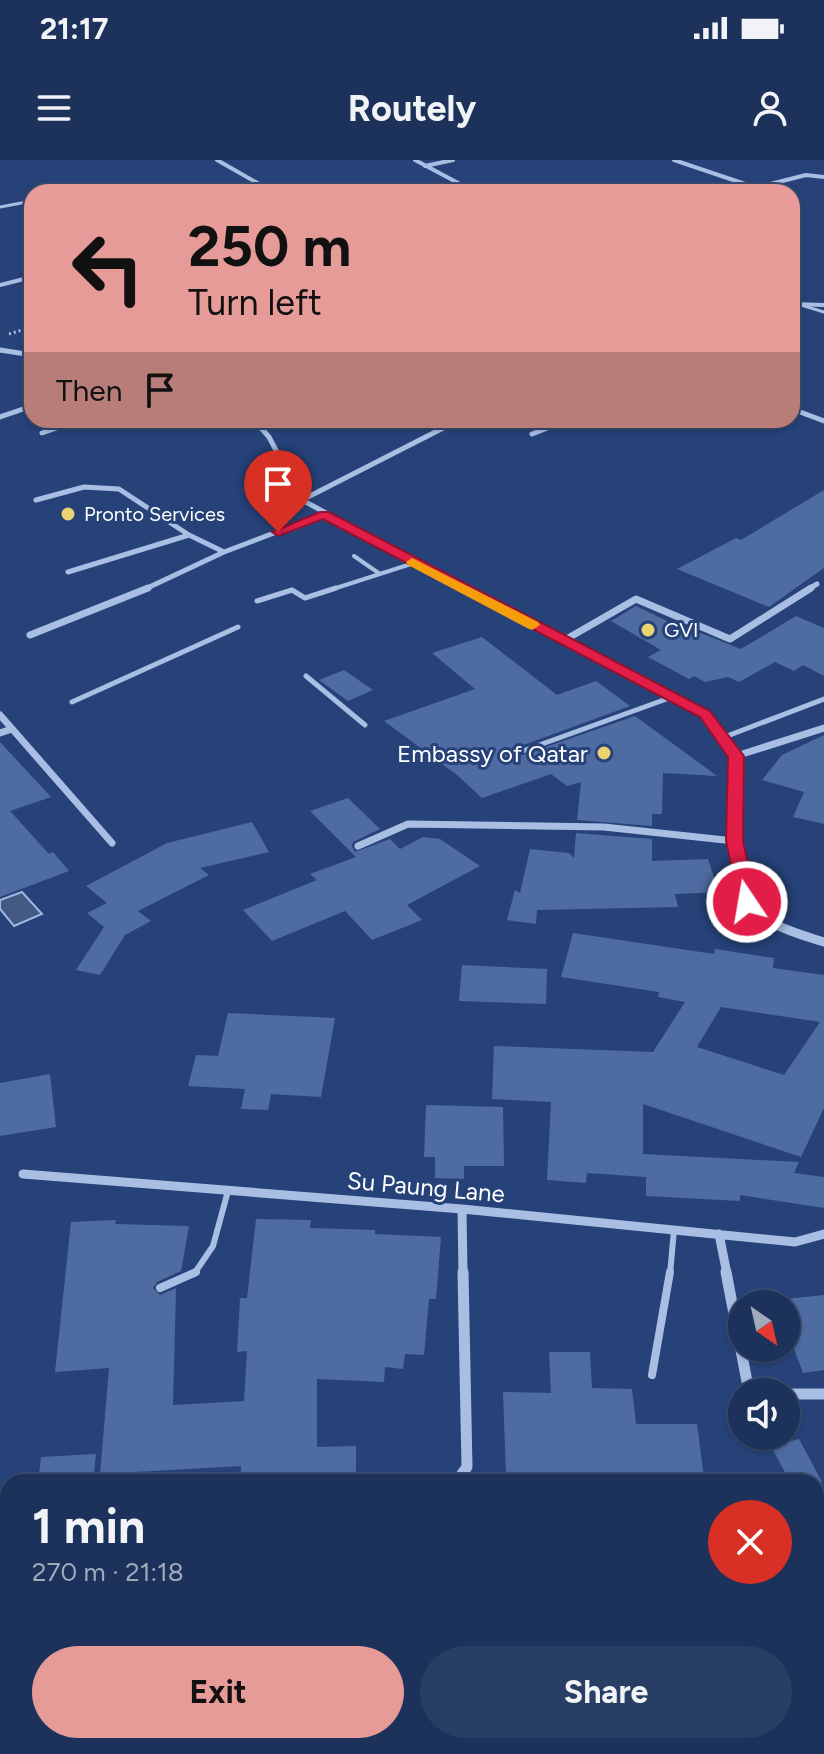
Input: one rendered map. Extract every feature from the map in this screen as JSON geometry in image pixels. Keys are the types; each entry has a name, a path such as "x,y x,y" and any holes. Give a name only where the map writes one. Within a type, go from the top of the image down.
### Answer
{"street":[{"path":"217,160 259,184"},
{"path":"415,160 460,184"},
{"path":"425,166 453,160"},
{"path":"674,160 745,184"},
{"path":"772,184 806,175 824,177"},
{"path":"0,285 24,279"},
{"path":"801,304 824,305"},
{"path":"0,350 24,354"},
{"path":"0,417 24,409"},
{"path":"800,412 824,421"},
{"path":"42,433 56,428"},
{"path":"261,428 302,500 414,563 705,714 736,756 734,841 747,902 779,928 824,942"},
{"path":"302,500 443,428"},
{"path":"532,434 547,428"},
{"path":"36,500 84,487 106,486 137,499 189,535 224,552"},
{"path":"30,635 156,585 224,552 324,514"},
{"path":"68,572 189,535"},
{"path":"563,641 636,599 730,639 817,584"},
{"path":"0,715 112,843"},
{"path":"736,756 824,728"},
{"path":"0,733 12,729"},
{"path":"358,846 408,824 604,827 734,841"},
{"name":"Su Paung Lane","path":"23,1174 462,1209 795,1242 824,1234"},
{"path":"462,1209 467,1467 462,1474"},
{"path":"719,1234 746,1378"},
{"path":"800,1394 824,1394"}],"lane":[{"path":"0,207 24,202"},
{"path":"801,304 824,312"},
{"path":"354,556 380,574"},
{"path":"257,601 292,590 305,598 414,563"},
{"path":"72,702 238,627"},
{"path":"306,676 365,725"},
{"path":"520,752 672,697"},
{"path":"722,738 824,699"},
{"path":"160,1288 193,1275 202,1263 224,1213 228,1191"},
{"path":"652,1375 667,1299 674,1230"}],"path":[{"path":"0,337 24,330"}],"water":[{"path":"22,892 42,914 14,926 0,909 0,900"}],"building":[{"path":"824,490 824,568 769,607 677,569 736,538 741,540"},
{"path":"636,606 694,634 698,632 741,649 796,616 824,628 824,676 803,665 794,671 775,662 739,682 728,677 705,682 694,676 689,679 648,657 661,650 611,621"},
{"path":"482,637 557,695 596,681 630,706 518,747 515,752 517,757 635,716 717,776 663,773 662,814 652,814 652,826 577,820 581,782 567,786 551,774 482,798 457,775 384,721 475,689 432,653"},
{"path":"344,670 373,690 348,701 319,680"},
{"path":"824,735 824,824 793,817 804,792 762,780 782,755"},
{"path":"0,742 51,797 10,811 69,871 0,897"},
{"path":"348,798 380,829 353,842 355,852 390,839 400,849 423,837 440,839 480,866 407,905 422,920 372,940 345,911 272,941 243,910 317,880 310,874 356,857 310,811"},
{"path":"252,822 269,852 200,868 209,875 138,911 151,921 125,935 100,975 76,970 104,927 87,913 107,903 86,886 167,843"},
{"path":"576,833 652,839 652,861 708,859 719,892 675,894 678,907 537,910 536,924 507,920 515,890 520,893 530,849 569,853 574,858"},
{"path":"573,933 714,954 715,949 774,958 773,968 824,975 824,1108 801,1157 643,1104 643,1154 799,1162 794,1173 824,1177 824,1208 740,1195 740,1201 646,1196 646,1177 587,1173 586,1183 547,1180 551,1102 492,1099 494,1046 653,1052 685,1002 658,997 659,992 561,977","holes":["721,1007 820,1022 784,1075 697,1047"]},
{"path":"462,965 547,969 546,1004 459,1001"},
{"path":"228,1013 335,1018 321,1097 271,1094 268,1110 241,1109 245,1089 188,1086 196,1055 218,1056"},
{"path":"50,1074 56,1127 0,1136 0,1083"},
{"path":"426,1105 503,1107 504,1166 464,1166 464,1179 435,1178 435,1157 424,1157"},
{"path":"256,1219 311,1220 310,1228 375,1230 375,1234 441,1237 436,1299 429,1299 424,1355 405,1354 403,1369 385,1367 384,1382 317,1379 317,1447 356,1446 356,1474 240,1474 241,1466 100,1474 109,1368 55,1372 71,1222 116,1220 115,1224 189,1226 181,1271 157,1282 153,1288 160,1295 176,1288 173,1405 244,1401 247,1351 237,1352 240,1298 247,1298"},
{"path":"824,1295 824,1370 803,1373 799,1362 800,1298"},
{"path":"549,1352 590,1352 592,1388 632,1389 636,1424 697,1424 704,1474 506,1474 503,1392 551,1393"},
{"path":"800,1441 818,1474 786,1474 773,1450 800,1450"},
{"path":"96,1454 94,1474 39,1474 41,1457"}],"slow traffic":[{"path":"412,562 532,625"}],"place":[{"name":"Pronto Services","path":"68,514"},
{"name":"GVI","path":"648,630"},
{"name":"Embassy of Qatar","path":"604,753"}],"route":[{"path":"278,532 324,514 705,714 736,756 734,841 747,902"}]}
